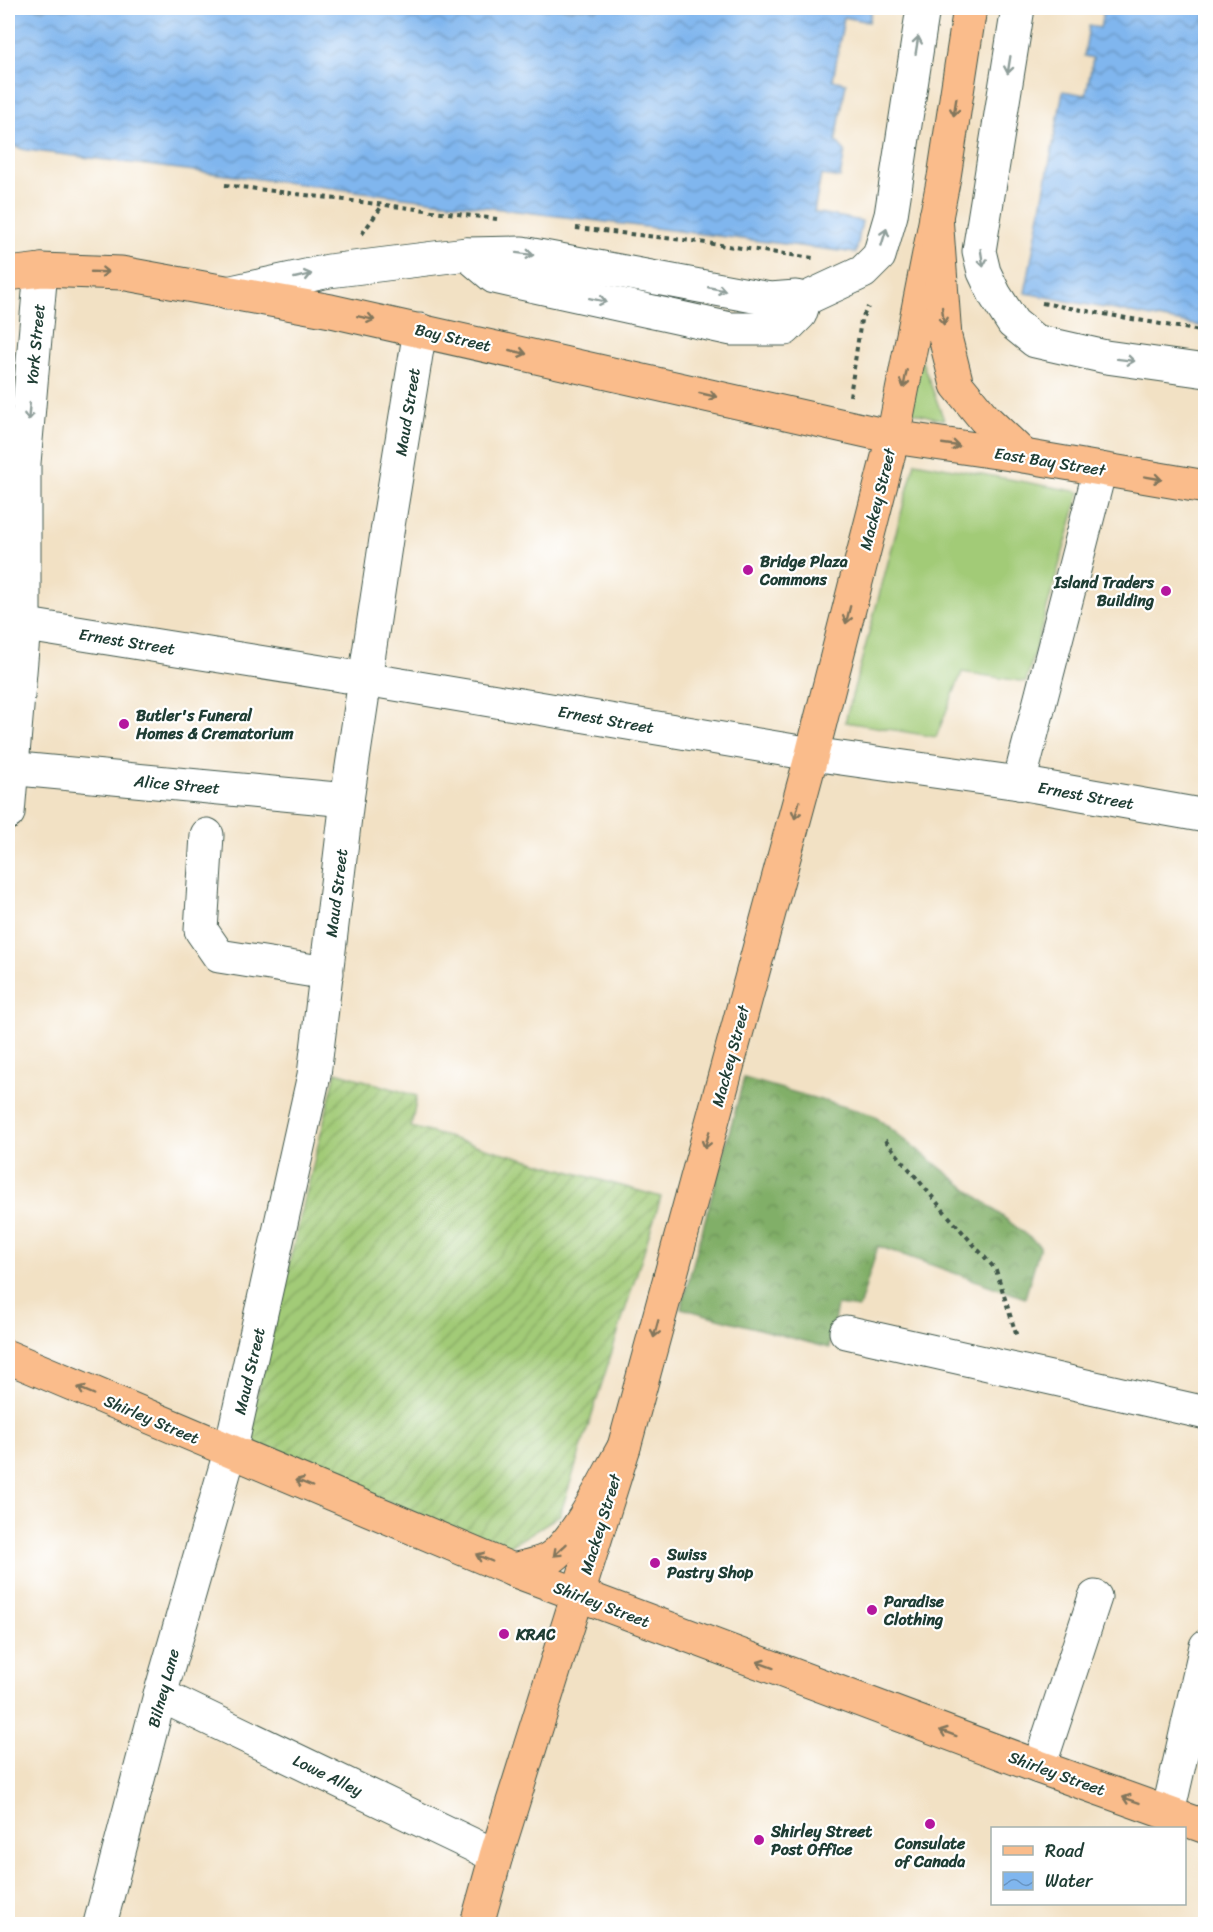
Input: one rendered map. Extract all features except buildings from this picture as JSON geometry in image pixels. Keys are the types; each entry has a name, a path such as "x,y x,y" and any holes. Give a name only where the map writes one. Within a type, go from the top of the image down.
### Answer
{"main road":[{"name":"Mackey Street","path":"477,1924 496,1856 624,1447 812,754 893,437 944,177 970,8"},
{"path":"936,216 945,337 957,385 984,418 1024,456"},
{"name":"Bay Street","path":"8,274 41,270 121,273 331,311 893,437"},
{"name":"East Bay Street","path":"893,437 1024,456 1206,487"},
{"name":"Shirley Street","path":"8,1357 513,1570 1039,1767 1206,1827"},
{"path":"513,1570 548,1560 563,1548 578,1528 624,1447"}],"street":[{"path":"226,293 316,273 467,254 522,253 770,299 796,297 805,299 863,272 879,256 891,215 923,8"},
{"path":"1018,8 979,251 984,272 994,295 1013,322 1035,341 1106,357 1206,371"},
{"name":"York Street","path":"8,813 24,463 41,270"},
{"name":"Maud Street","path":"230,1452 314,1075 347,800 420,330"},
{"path":"1019,783 1100,469"},
{"name":"Ernest Street","path":"16,623 812,754 1019,783 1206,816"},
{"name":"Alice Street","path":"10,768 347,800"},
{"path":"207,835 201,930 219,956 327,973"},
{"path":"846,1332 1206,1413"},
{"name":"Bilney Lane","path":"100,1924 160,1695 230,1452"},
{"path":"1039,1767 1095,1597"},
{"path":"1168,1813 1206,1647"},
{"name":"Lowe Alley","path":"160,1695 496,1856"}],"path":[{"path":"1013,322 1030,301 1206,332"},
{"path":"845,426 861,320 873,302"},
{"path":"885,1140 996,1270 1017,1333 1018,1371"}],"green space":[{"path":"921,359 944,420 907,411"},
{"path":"915,462 1080,492 1026,682 962,672 936,737 845,722"},
{"path":"336,1072 417,1096 411,1127 661,1197 560,1515 504,1550 245,1443"},
{"path":"744,1078 873,1115 1040,1246 1025,1298 878,1246 859,1308 837,1305 829,1348 681,1308"}],"water":[{"path":"8,8 872,8 869,22 844,17 833,80 846,83 836,141 845,151 840,178 821,175 814,212 862,221 856,253 26,150 8,145"},
{"path":"1104,8 1205,8 1205,327 1025,293 1063,91 1086,95 1093,58 1084,56 1089,26 1100,28"}],"place":[{"name":"Bridge Plaza Commons","path":"748,570"},
{"name":"Island Traders Building","path":"1166,591"},
{"name":"Butler's Funeral Homes & Crematorium","path":"124,724"},
{"name":"Swiss Pastry Shop","path":"655,1563"},
{"name":"Paradise Clothing","path":"872,1610"},
{"name":"KRAC","path":"504,1634"},
{"name":"Consulate of Canada","path":"930,1824"},
{"name":"Shirley Street Post Office","path":"759,1840"}]}
